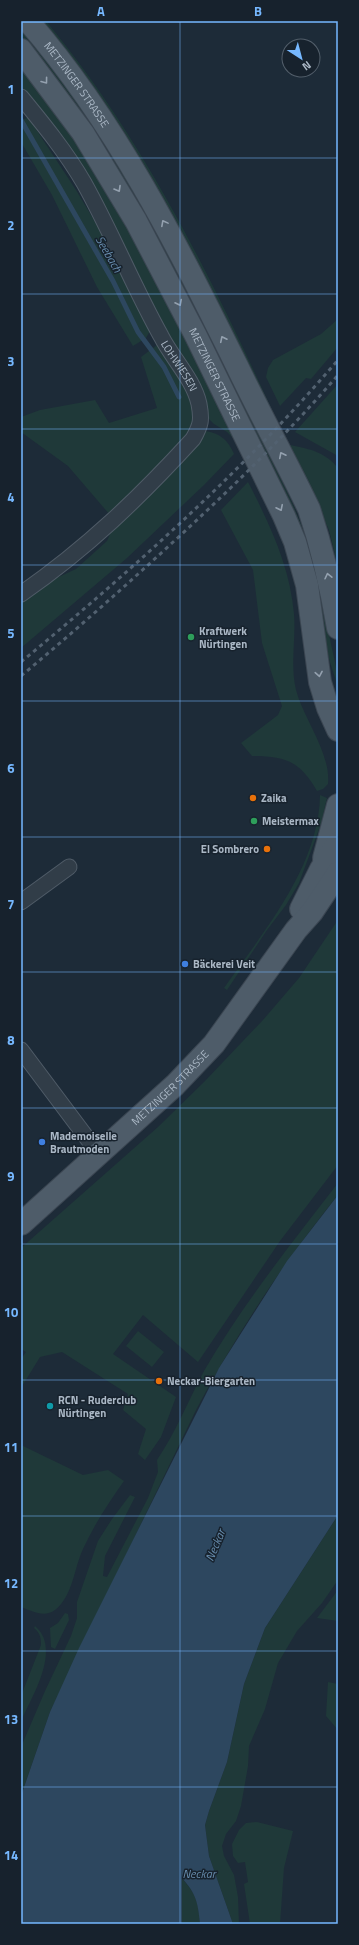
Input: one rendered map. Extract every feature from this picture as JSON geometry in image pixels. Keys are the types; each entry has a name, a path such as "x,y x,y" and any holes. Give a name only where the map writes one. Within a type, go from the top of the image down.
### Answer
{"main road":[{"name":"METZINGER STRASSE","path":"28,21 77,83 122,149 149,194 185,263 309,509 319,540 332,594 338,628"},
{"name":"METZINGER STRASSE","path":"21,50 83,133 136,221 196,336 284,516 295,542 307,585 320,682 328,708 338,730"},
{"path":"332,878 338,805"},
{"name":"METZINGER STRASSE","path":"21,1224 175,1085 214,1044 296,930 312,912 332,878 338,843"}],"street":[{"name":"LOHWIESEN","path":"21,98 47,128 84,184 116,244 161,336 191,386 199,403 202,424 194,439 118,517 61,566 21,594"},
{"path":"21,902 69,867"},
{"path":"21,1050 99,1154"}],"green space":[{"path":"38,21 46,21 81,66 114,112 144,160 199,259 225,310 273,412 271,415"},
{"path":"21,30 63,83 101,138 136,195 199,313 288,494 303,530 314,565 323,601 338,687 329,659 313,568 39,58 21,37"},
{"path":"21,67 79,146 115,205 169,304 236,438 234,439 209,419 207,410 189,374 21,90"},
{"path":"28,117 76,190 107,242 150,331 146,338 133,346 97,287 52,195 21,142 21,121"},
{"path":"338,319 338,347 311,379 306,378 280,406 266,377 268,368 273,360 321,334"},
{"path":"157,345 161,346 197,406 198,412 195,423 187,436 161,466 110,515 68,466 21,432 21,417 40,410 95,400 109,423 157,408 141,357"},
{"path":"338,384 338,456 295,432"},
{"path":"205,431 215,433 223,438 234,454 204,485 127,558 21,648 21,598 37,587 76,569 107,541 113,527"},
{"path":"290,445 317,452 328,458 338,468 338,567 329,530"},
{"path":"248,482 271,529 283,562 292,596 294,614 294,681 300,701 321,749 328,772 328,784 323,789 317,791 311,781 298,767 283,759 252,756 241,743 278,715 282,706 262,643 253,570 221,510"},
{"path":"320,795 327,798 321,824 299,883 286,905 267,930 227,990 224,988 286,898 299,873 310,848 317,822"},
{"path":"338,920 338,1165 280,1241 198,1362 143,1315 113,1354 176,1397 161,1437 145,1460 138,1454 146,1429 123,1410 128,1394 62,1352 40,1357 21,1388 21,1359 26,1352 21,1349 21,1248 158,1127 205,1081 263,1020 299,978"},
{"path":"338,1183 338,1195 280,1272 244,1326 196,1410 50,1712 21,1796 21,1747 71,1636 77,1618 77,1602 98,1541 130,1495 135,1497 105,1556 103,1576 107,1577 148,1498 158,1472 157,1460 176,1427 204,1371 234,1322"},
{"path":"138,1331 164,1352 152,1367 126,1346"},
{"path":"21,1445 83,1475 108,1470 124,1481 87,1540 66,1597 55,1610 42,1614 21,1607"},
{"path":"338,1515 338,1580 322,1603 297,1631 278,1663 265,1709 249,1746 248,1766 241,1806 236,1821 226,1834 222,1846 224,1856 234,1875 238,1897 239,1924 233,1924 209,1856 205,1825 227,1762 244,1684 265,1628"},
{"path":"338,1590 338,1621 317,1618"},
{"path":"65,1613 68,1614 69,1620 55,1649 51,1647 50,1628 58,1623"},
{"path":"35,1626 43,1636 46,1647 45,1660 37,1686 21,1721 21,1696 41,1645 40,1635 34,1628"},
{"path":"328,1682 338,1684 338,1730 326,1716"},
{"path":"257,1822 293,1831 284,1868 280,1924 250,1924 244,1884 248,1882 245,1862 238,1863 233,1856 232,1844 239,1830 246,1823"},
{"path":"181,1877 194,1894 200,1924 182,1924"}],"water":[{"name":"Neckar","path":"338,1195 338,1515 265,1628 244,1684 227,1762 205,1825 209,1856 233,1924 200,1924 196,1899 182,1878 182,1924 21,1924 21,1796 50,1712 79,1648 219,1368 287,1261"}],"waterway":[{"name":"Seebach","path":"21,120 113,281 138,332 164,367 179,397"}],"railway":[{"path":"21,662 145,555 226,480 302,401 338,360"},
{"path":"21,676 111,599 216,502 287,431 338,375"}],"place":[{"name":"Kraftwerk Nürtingen","path":"191,637"},
{"name":"Zaika","path":"253,798"},
{"name":"Meistermax","path":"254,821"},
{"name":"El Sombrero","path":"267,849"},
{"name":"Bäckerei Veit","path":"185,964"},
{"name":"Mademoiselle Brautmoden","path":"42,1142"},
{"name":"Neckar-Biergarten","path":"159,1381"},
{"name":"RCN - Ruderclub Nürtingen","path":"50,1406"}]}
